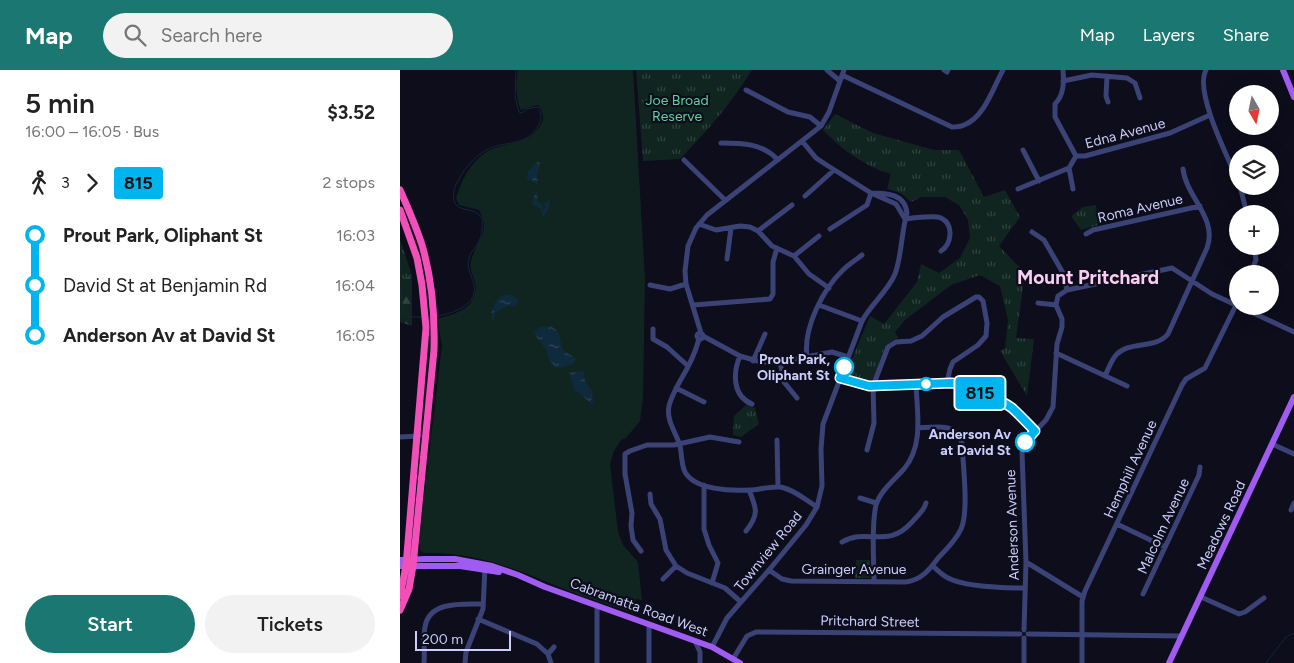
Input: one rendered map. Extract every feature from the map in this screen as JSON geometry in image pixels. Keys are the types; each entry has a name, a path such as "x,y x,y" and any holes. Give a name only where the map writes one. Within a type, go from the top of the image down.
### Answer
{"highway":[{"path":"400,190 422,245 432,294 411,542 405,562 400,596"},
{"path":"400,210 417,258 430,328"},
{"path":"400,610 409,589 405,562"}],"main road":[{"path":"1283,70 1294,97"},
{"name":"Meadows Road","path":"1170,663 1294,397"},
{"path":"411,542 418,554 433,558"},
{"path":"405,562 411,542"},
{"name":"Cabramatta Road West","path":"405,562 433,558 466,560 710,646 740,663"},
{"name":"Cabramatta Road West","path":"405,562 485,567"},
{"path":"400,574 403,585"}],"street":[{"path":"827,70 952,128 963,126 973,120 981,111 1003,70"},
{"name":"Edna Avenue","path":"1063,70 1061,98 1055,104 1055,117 1076,156 1085,156 1170,133 1210,116"},
{"path":"1206,70 1204,78 1207,106 1229,160"},
{"path":"842,76 829,112 821,126 707,215 699,224 690,240 684,265 686,284 694,305 701,336 740,356 768,363 832,352 848,357"},
{"path":"1063,81 1088,76 1127,78 1133,81 1140,98"},
{"path":"1107,76 1106,94 1108,102"},
{"path":"746,90 788,112 810,117 821,126"},
{"path":"802,141 816,158 834,170 871,193 900,198 907,207 896,273 862,321 822,430 822,486 817,507"},
{"path":"721,143 752,144 769,152 778,160"},
{"path":"1023,150 1039,182"},
{"path":"1018,189 1039,182 1069,168 1076,156"},
{"path":"684,160 725,200"},
{"path":"1069,168 1073,189"},
{"path":"1105,376 1113,360 1122,350 1159,341 1167,337 1207,248 1210,236 1207,221 1185,178 1183,169"},
{"path":"805,196 834,170"},
{"path":"830,229 867,205 871,193"},
{"path":"758,230 792,205"},
{"name":"Roma Avenue","path":"1086,234 1093,230 1200,206"},
{"path":"905,219 937,217 943,219 948,226 950,238 946,248 941,251"},
{"path":"699,224 716,230 744,226 758,230 768,243 794,256 806,271 829,288"},
{"path":"728,260 731,228"},
{"path":"1032,232 1044,240 1063,273 1067,290"},
{"path":"794,256 819,236"},
{"path":"694,305 770,299 773,294 773,262 777,248"},
{"path":"807,357 807,339 819,305 843,270 862,256"},
{"path":"1038,303 1056,305 1058,296 1067,290 1169,268 1176,269 1212,294 1229,301"},
{"path":"650,285 670,289 686,284"},
{"path":"867,450 874,423 873,386 888,347 896,342 911,341 922,336 943,317 979,297 983,301 987,323 986,336 978,345 953,362 947,383"},
{"path":"819,305 862,321"},
{"name":"Anderson Avenue","path":"1024,663 1026,562 1021,457 1025,442 1046,420 1053,407 1056,353 1062,327 1062,319 1056,305"},
{"name":"Hemphill Avenue","path":"1082,663 1083,597 1182,385 1186,379 1205,368 1232,315"},
{"path":"1259,315 1294,332"},
{"path":"653,329 653,339 663,344 688,366"},
{"path":"753,360 764,334"},
{"name":"Townview Road","path":"700,652 710,646 724,622 806,525 817,507 791,491 778,487 749,490 720,489 692,480 684,471 679,444 670,424 669,404 701,336"},
{"path":"1056,353 1127,386"},
{"path":"740,356 735,373 736,385 746,401 752,404"},
{"path":"780,362 784,382 797,398"},
{"path":"840,378 861,385 873,386 947,383 962,385 1005,404 1035,431"},
{"path":"874,582 876,503 882,493 906,467 914,454 918,428 916,384"},
{"path":"676,388 704,402"},
{"name":"Grainger Avenue","path":"769,570 778,577 787,580 874,582 911,581 921,577 933,566 957,535 964,521 962,444 959,437 950,428 918,428"},
{"path":"400,437 421,436"},
{"path":"641,551 633,540 632,513 625,474 625,454 647,445 679,444 710,437 739,442"},
{"path":"777,440 778,487"},
{"path":"1272,444 1294,454"},
{"name":"Malcolm Avenue","path":"1143,594 1199,475 1200,467"},
{"path":"704,485 704,529 709,546 718,563 712,583"},
{"path":"746,532 756,512 749,490"},
{"path":"650,494 651,504 660,519 666,550 676,566 690,575 729,590 741,602"},
{"path":"860,498 876,503"},
{"path":"842,542 850,538 887,538 902,532 924,509 926,503"},
{"path":"1292,510 1294,503"},
{"path":"1116,524 1165,547"},
{"path":"1026,562 1083,597"},
{"path":"663,579 676,566"},
{"path":"933,566 943,575 954,580 989,587 1025,588"},
{"path":"464,663 466,652 483,609 485,567"},
{"path":"1200,597 1239,614 1245,612 1264,598"},
{"path":"424,663 425,626 430,615 436,609 462,604 482,604"},
{"path":"596,606 597,663"},
{"path":"478,619 537,644 548,654 550,663"},
{"path":"649,624 649,663"},
{"name":"Pritchard Street","path":"733,659 747,636 756,632 1182,636"},
{"path":"695,641 700,652 700,663"},
{"path":"548,654 554,647"}],"green space":[{"path":"518,70 633,70 645,279 643,398 640,421 626,438 621,440 614,451 610,464 618,532 623,545 638,562 642,600 636,599 633,613 582,596 506,566 467,556 424,553 420,550 420,532 442,345 437,319 460,311 471,302 476,290 471,271 471,261 484,231 483,218 479,210 459,205 456,198 467,173 479,157 492,149 522,141 535,133 542,123 542,111 538,105 521,110 516,90"},
{"name":"Joe Broad Reserve","path":"636,70 752,70 718,117 680,159 643,161"},
{"path":"835,114 873,133 934,150 959,150 984,197 1005,190 1020,217 999,246 1025,273 1016,338 1034,339 1027,396 1000,351 1005,348 1008,320 1000,286 980,275 951,285 905,320 895,332 898,338 891,342 883,352 877,370 870,382 845,375 870,316 884,324 917,282 921,264 939,273 960,258 970,238 968,220 959,205 945,197 921,197 911,202 901,193 887,189 891,174 863,162 830,137 823,130"},
{"path":"1096,205 1098,225 1081,230 1071,216 1083,207"},
{"path":"400,240 412,276 412,326 400,322"},
{"path":"400,240 412,276 400,280"},
{"path":"747,404 755,408 759,424 741,437 733,435 734,416"},
{"path":"856,560 870,560 870,578 855,578"}],"water":[{"path":"537,162 540,163 537,184 527,179 528,172"},
{"path":"536,191 538,193 537,201 542,204 543,209 546,207 543,204 550,201 548,210 543,217 541,209 532,203"},
{"path":"504,295 512,295 519,300 515,306 507,306 495,313 494,320 492,320 494,305"},
{"path":"549,326 558,333 563,350 576,359 574,364 558,368 553,367 553,364 548,359 546,350 534,332 541,327"},
{"path":"584,372 585,381 592,391 592,404 574,389 569,373"}],"waterway":[{"path":"437,316 463,307 472,298 474,292 468,261 470,254 480,239 482,218 476,212 456,205 453,195 458,181 467,167 481,153 490,148 527,138 535,131 540,122 541,117 538,107 527,109 522,113 519,112 515,97 516,70"},
{"path":"400,257 400,277"},
{"path":"400,289 404,313 410,317 423,317"},
{"path":"1266,663 1286,637 1294,633"}],"bus line":[{"name":"815","path":"844,367 840,378 865,386 952,383 966,387 1005,404 1015,411 1035,431 1025,442"}],"place":[{"name":"Prout Park, Oliphant St","path":"844,367"},
{"name":"Anderson Av at David St","path":"1025,442"}],"district":[{"name":"Mount Pritchard","path":"1088,277"}]}
